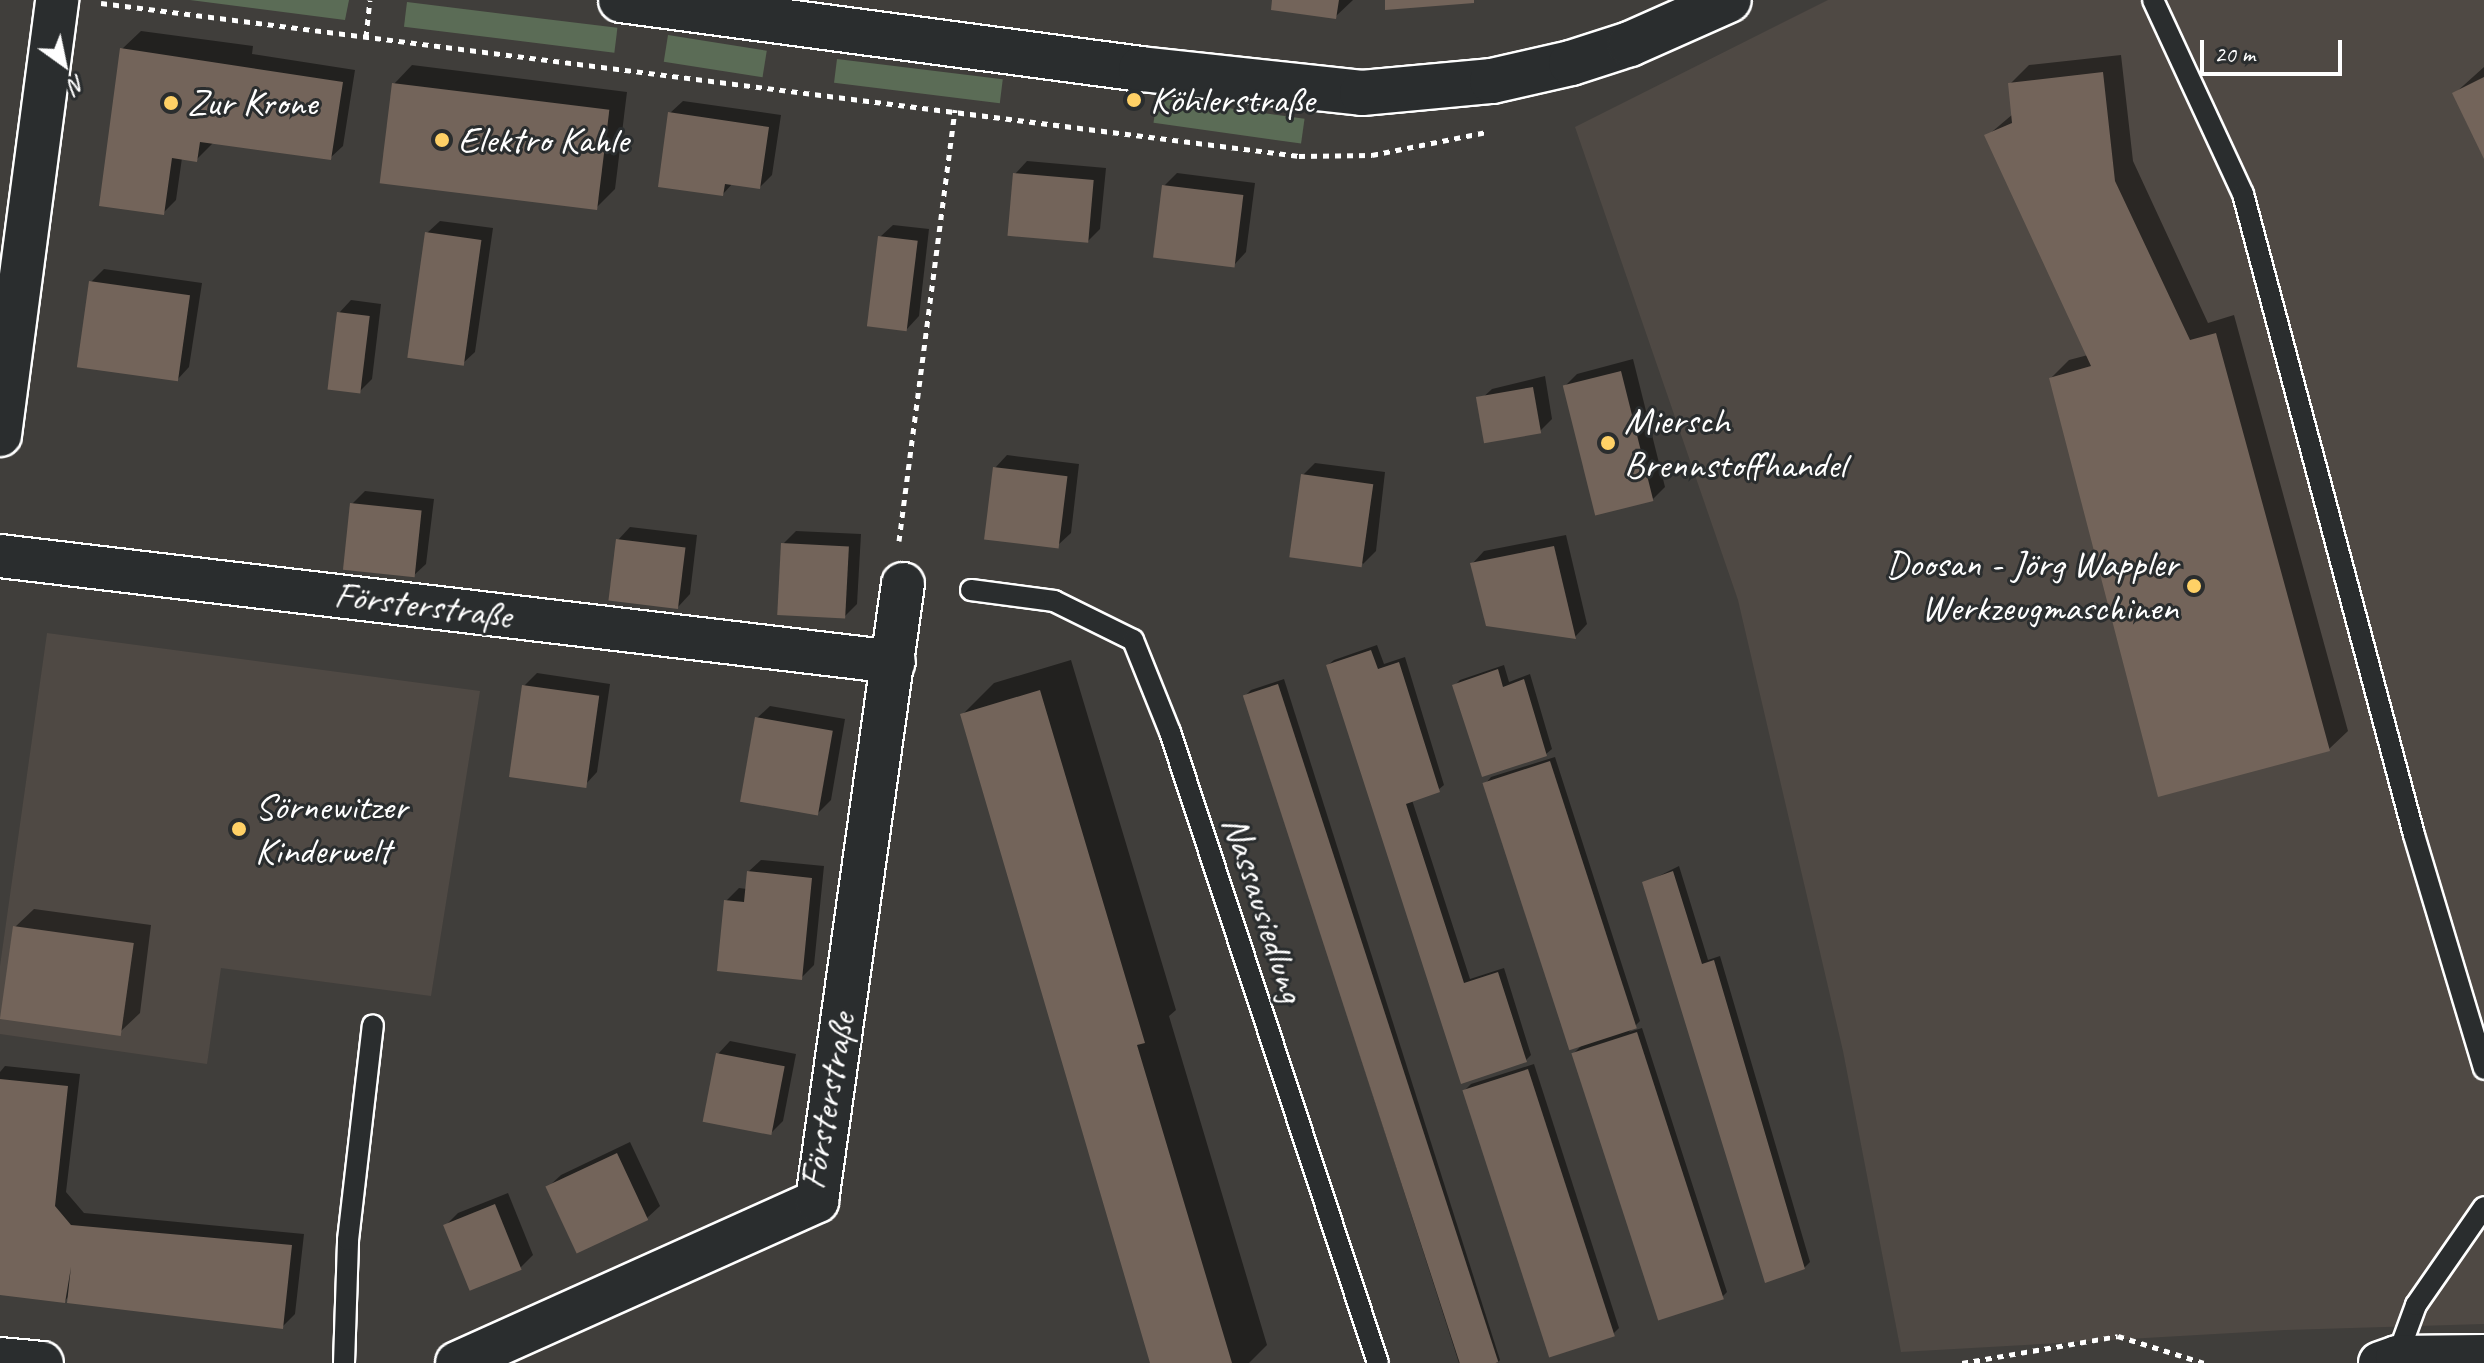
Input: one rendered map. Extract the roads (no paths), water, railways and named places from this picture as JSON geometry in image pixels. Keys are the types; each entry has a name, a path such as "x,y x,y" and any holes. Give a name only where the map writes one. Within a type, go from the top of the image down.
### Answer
{"street":[{"path":"621,0 1141,69 1362,93 1492,81 1571,63 1630,44 1729,0"},
{"path":"0,435 73,1"},
{"name":"Försterstraße","path":"0,556 894,662"},
{"name":"Försterstraße","path":"457,1363 817,1201 903,584"},
{"path":"2388,1360 2484,1356"},
{"path":"0,1359 42,1363"}],"lane":[{"path":"2153,0 2243,194 2414,835 2484,1069"},
{"name":"Nassausiedlung","path":"971,590 1054,601 1133,640 1170,732 1378,1363"},
{"path":"344,1363 348,1240 373,1025"},
{"path":"2388,1360 2416,1305 2484,1207"}],"place":[{"name":"Köhlerstraße","path":"1134,100"},
{"name":"Zur Krone","path":"171,103"},
{"name":"Elektro Kahle","path":"442,140"},
{"name":"Miersch Brennstoffhandel","path":"1608,443"},
{"name":"Doosan - Jörg Wappler Werkzeugmaschinen","path":"2194,586"},
{"name":"Sörnewitzer Kinderwelt","path":"239,829"}]}
